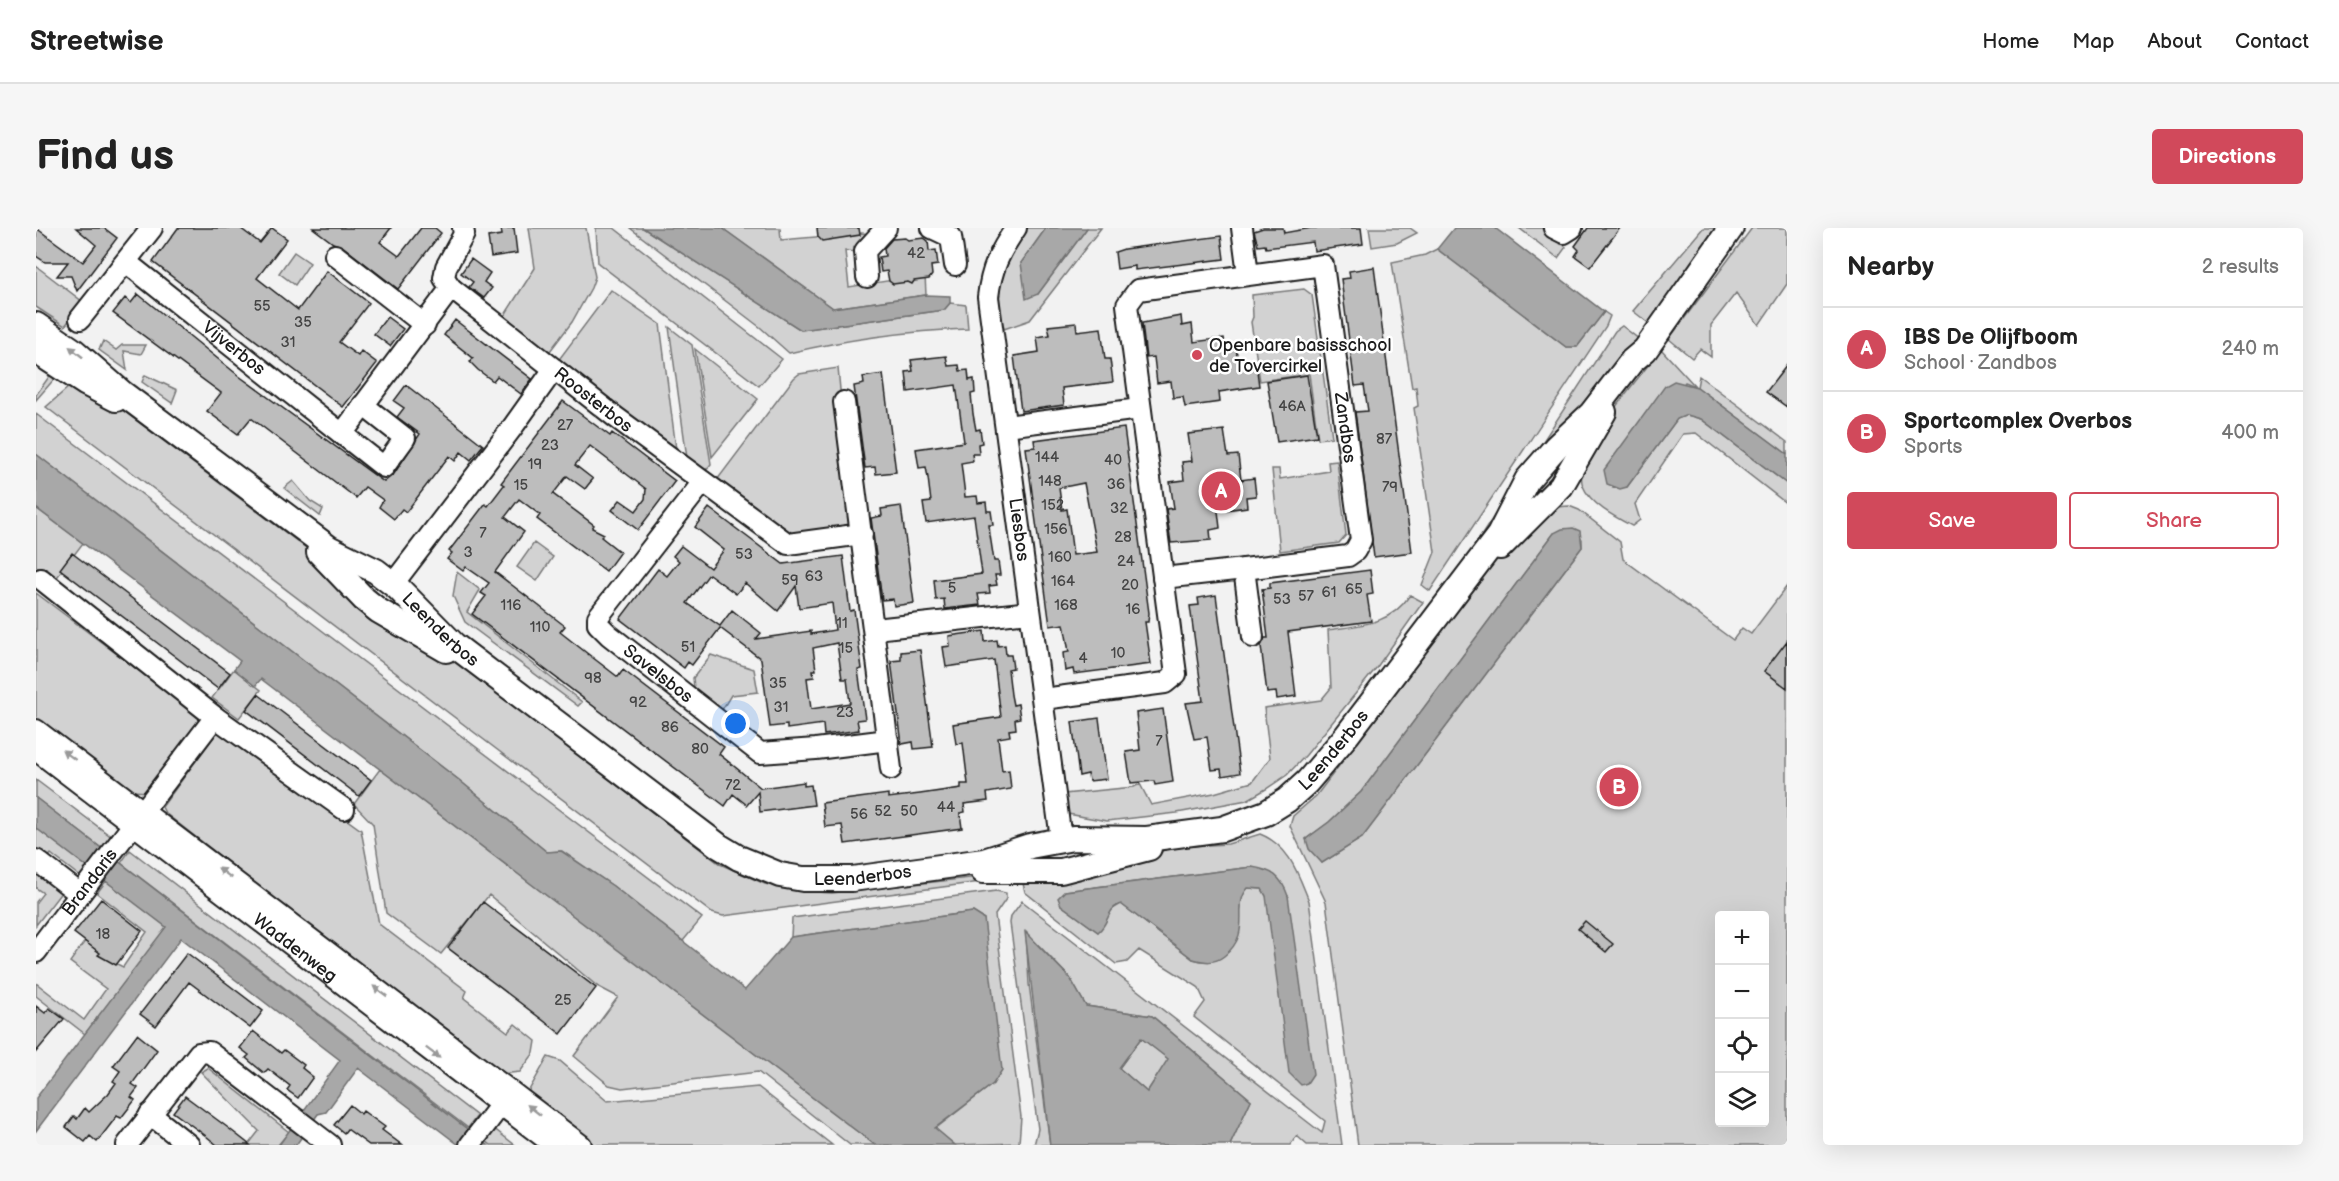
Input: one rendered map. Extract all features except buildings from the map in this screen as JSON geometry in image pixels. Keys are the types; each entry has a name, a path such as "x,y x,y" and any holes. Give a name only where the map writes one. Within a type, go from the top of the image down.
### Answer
{"main road":[{"name":"Leenderbos","path":"1664,326 1672,309 1731,228"},
{"name":"Leenderbos","path":"36,325 74,351 122,393 329,548 393,585 454,645 719,846 759,867 803,879 852,879 984,861 1061,840 1147,839 1222,828 1266,813 1287,800 1307,782 1347,735 1499,535 1527,480 1556,447 1591,414 1632,361 1678,314 1742,228"},
{"name":"Leenderbos","path":"36,351 126,406 317,550 356,591 389,618 451,653 736,868 764,880 818,888 842,888 997,869 1039,871 1086,867 1150,848 1229,836 1256,827 1297,803 1322,781 1505,541 1547,501 1576,464 1596,422 1639,365 1645,350"},
{"path":"1556,447 1563,446 1574,451 1576,464"},
{"path":"1527,480 1529,495 1533,500 1547,501"},
{"path":"356,591 360,574 365,570 393,585 410,611 407,615 389,618"},
{"path":"1039,871 1030,858 1030,853 1061,840 1092,845 1092,855 1086,867"}],"street":[{"path":"80,319 152,228"},
{"path":"463,228 464,234 446,267 444,278 451,288 554,369"},
{"path":"867,277 864,250 886,228"},
{"path":"932,228 951,237 956,265"},
{"name":"Liesbos","path":"1016,228 1000,252 991,274 988,297 1061,840"},
{"path":"1242,228 1248,274"},
{"path":"1554,228 1564,233 1572,228"},
{"path":"335,255 425,325"},
{"name":"Vijverbos","path":"126,262 384,467 405,438 363,405"},
{"name":"Zandbos","path":"1042,699 1165,684 1176,674 1140,409 1127,305 1132,295 1138,290 1323,266 1361,540 1355,551 1348,556 1163,578"},
{"path":"342,434 451,288"},
{"name":"Roosterbos","path":"393,585 506,437 554,369 788,544 862,534"},
{"path":"844,402 891,769"},
{"path":"1006,426 1140,409"},
{"name":"Savelsbos","path":"703,482 598,617 598,624 760,753 888,740"},
{"path":"1244,568 1253,637"},
{"path":"41,579 215,717 344,809"},
{"path":"874,629 1030,612"},
{"path":"138,817 215,717"},
{"name":"Waddenweg","path":"36,730 138,817 506,1098 581,1145"},
{"name":"Waddenweg","path":"36,750 138,817"},
{"name":"Brandaris","path":"36,952 138,817"},
{"path":"36,860 84,887"},
{"path":"127,1145 199,1053 209,1052 322,1139"},
{"path":"476,1137 506,1098"},
{"name":"Waddenweg","path":"506,1098 555,1145"},
{"path":"150,1114 189,1145"}],"shaded area":[{"path":"529,228 586,228 595,277 572,322 547,355 501,321 535,268"},
{"path":"596,228 614,228 782,359 759,386 598,263"},
{"path":"630,228 643,228 801,330 944,310 950,303 966,305 968,329 878,336 789,353 761,328"},
{"path":"643,228 722,228 833,308 926,295 950,296 950,303 944,310 801,330"},
{"path":"722,228 780,228 781,240 871,234 861,252 845,251 849,287 925,275 926,295 833,308"},
{"path":"1027,228 1046,228 1021,263 1038,294 1087,228 1101,228 1030,320 1004,329 999,300 1002,276 1011,252"},
{"path":"1046,228 1087,228 1038,294 1026,299 1021,263"},
{"path":"1369,228 1410,228 1417,233 1397,243 1372,247"},
{"path":"1454,228 1495,228 1604,312 1577,347 1566,347 1437,249"},
{"path":"1519,228 1541,228 1566,247 1558,258"},
{"path":"1703,228 1725,228 1651,325 1633,311"},
{"path":"1752,228 1787,228 1787,284 1759,325 1736,293 1711,325 1711,357 1700,349 1692,358 1669,339"},
{"path":"1437,249 1566,347 1577,347 1604,312 1610,316 1606,326 1430,591 1422,585 1435,552 1414,408 1418,406 1416,387 1412,388 1392,262 1425,255"},
{"path":"294,252 310,263 295,285 279,273"},
{"path":"36,266 83,302 65,326 36,307"},
{"path":"1304,289 1312,295 1332,437 1318,439 1309,374 1260,381 1251,322 1253,317 1252,295"},
{"path":"611,290 660,324 676,449 557,362"},
{"path":"1622,326 1640,340 1447,588 1615,331"},
{"path":"669,327 692,345 711,464 705,471 687,458"},
{"path":"103,341 116,350 122,345 146,345 141,354 124,351 127,370 99,350"},
{"path":"695,349 758,399 712,457"},
{"path":"1661,349 1695,386 1685,382 1613,488 1627,487 1677,419 1687,415 1701,419 1787,484 1787,504 1696,433 1683,434 1635,504 1640,520 1632,526 1604,509 1586,493 1582,472 1587,454 1610,415"},
{"path":"50,367 117,406 310,551 369,611 395,629 439,649 720,864 765,884 799,891 832,893 1007,874 1003,879 723,916 712,913 46,407 70,386 56,377 36,400 36,395 51,374 47,372"},
{"path":"838,368 853,529 793,537 717,480 794,378 799,374"},
{"path":"145,375 177,390 172,403 142,382"},
{"path":"1699,376 1787,442 1787,454 1697,387"},
{"path":"1674,381 1697,387 1787,454 1787,484 1701,419 1687,415 1677,419 1627,487 1620,489 1607,484 1604,470 1665,386"},
{"path":"36,414 702,918 683,941 613,886 562,851 547,852 459,780 36,454"},
{"path":"36,454 459,780 547,852 561,851 613,886 745,990 791,937 973,912 984,919 1002,1070 993,1084 935,1128 955,1145 875,1145 261,679 255,686 234,669 240,661 36,508"},
{"path":"1337,461 1346,535 1339,543 1280,551 1272,469 1279,469 1280,479 1329,471 1328,462"},
{"path":"293,481 310,501 323,509 320,516 284,488"},
{"path":"1569,506 1579,510 1620,542 1623,559 1733,640 1742,628 1751,634 1787,586 1787,1145 1358,1145 1326,902 1290,826 1293,816 1316,796 1511,540 1556,507","holes":["1554,533 1582,539 1582,547 1362,838 1322,863 1306,839 1329,822 1361,792"]},
{"path":"36,508 83,543 55,580 36,566"},
{"path":"1573,528 1580,531 1582,547 1362,838 1322,863 1309,849 1306,839 1329,822 1361,792 1554,533 1562,529"},
{"path":"534,543 553,557 537,581 517,567"},
{"path":"457,572 480,590 467,612 582,702 578,706 465,622 453,596"},
{"path":"36,593 199,716 203,724 150,792 131,791 36,721"},
{"path":"1410,595 1423,602 1377,667 1306,755 1287,775 1266,789 1247,800 1177,813 1107,821 1068,814 1064,794 1134,787 1140,784 1151,805 1214,793 1252,782 1270,758 1264,708 1321,700 1331,688 1328,630 1364,625 1384,618 1402,605"},
{"path":"711,655 754,669 758,692 731,695 722,710 694,688 693,678"},
{"path":"234,669 261,690 239,718 212,698"},
{"path":"223,730 361,830 379,924 467,991 464,998 508,1032 515,1024 536,1041 534,1053 520,1072 500,1074 165,813 162,807 218,731"},
{"path":"380,769 875,1145 850,1145 758,1072 622,1088 609,1085 574,1056 618,997 597,986 489,895 441,954 386,913 373,824 354,804"},
{"path":"36,780 113,838 104,850 36,798"},
{"path":"36,798 488,1145 459,1145 358,1068 326,1112 318,1114 296,1145 279,1145 340,1060 181,938 36,1131 36,1098 166,927 36,828"},
{"path":"36,828 90,869 82,878 51,854 47,859 36,851"},
{"path":"1260,834 1270,839 1286,853 1292,862 1309,901 1342,1145 1307,1145 1297,1136 1290,1145 1230,1145 1251,1100 1152,1016 1086,1006 1070,978 1026,932 1029,984 1050,1145 1034,1145 1038,1129 1010,923 1011,916 1022,901 1322,1133 1325,1121 1194,1017 1205,1002 1198,987 1139,950 1127,962 1116,964 1025,892 1021,875 1189,846 1228,844","holes":["1252,867 1288,896 1266,896 1262,889 1248,888 1242,894 1237,932 1227,953 1218,959 1207,961 1193,959 1121,904 1111,910 1098,932 1061,905 1065,891"]},
{"path":"130,850 477,1116 468,1128 121,863"},
{"path":"1252,867 1275,875 1288,896 1313,1074 1307,1083 1301,1085 1289,1073 1266,896 1262,889 1248,888 1241,903 1238,938 1224,956 1209,962 1193,959 1121,904 1113,909 1098,932 1061,905 1058,898 1065,891"},
{"path":"36,870 63,890 36,925 36,902 43,893 36,888"},
{"path":"106,881 167,927 85,1034 36,996 36,983 84,1020 106,989 70,962 85,941 100,953 99,955 123,967 147,932 97,893"},
{"path":"996,891 1006,893 1006,899 995,915 1021,1117 1019,1143 955,1145 935,1129 993,1084 984,919 973,912 791,937 792,918"},
{"path":"1025,932 1070,978 1086,1006 1152,1016 1251,1100 1230,1145 1050,1145","holes":["1141,1038 1168,1059 1147,1092 1119,1068"]},
{"path":"1141,1038 1169,1059 1147,1092 1119,1068"},
{"path":"548,1057 560,1061 607,1101 758,1087 832,1145 591,1145 532,1100 528,1092"},
{"path":"208,1068 289,1132 278,1145 248,1145 259,1131 201,1072"},
{"path":"493,1128 515,1145 491,1145 485,1140"}],"place":[{"name":"Openbare basisschool de Tovercirkel","path":"1197,355"},
{"name":"IBS De Olijfboom","path":"1221,491"},
{"name":"Sportcomplex Overbos","path":"1619,787"}]}
